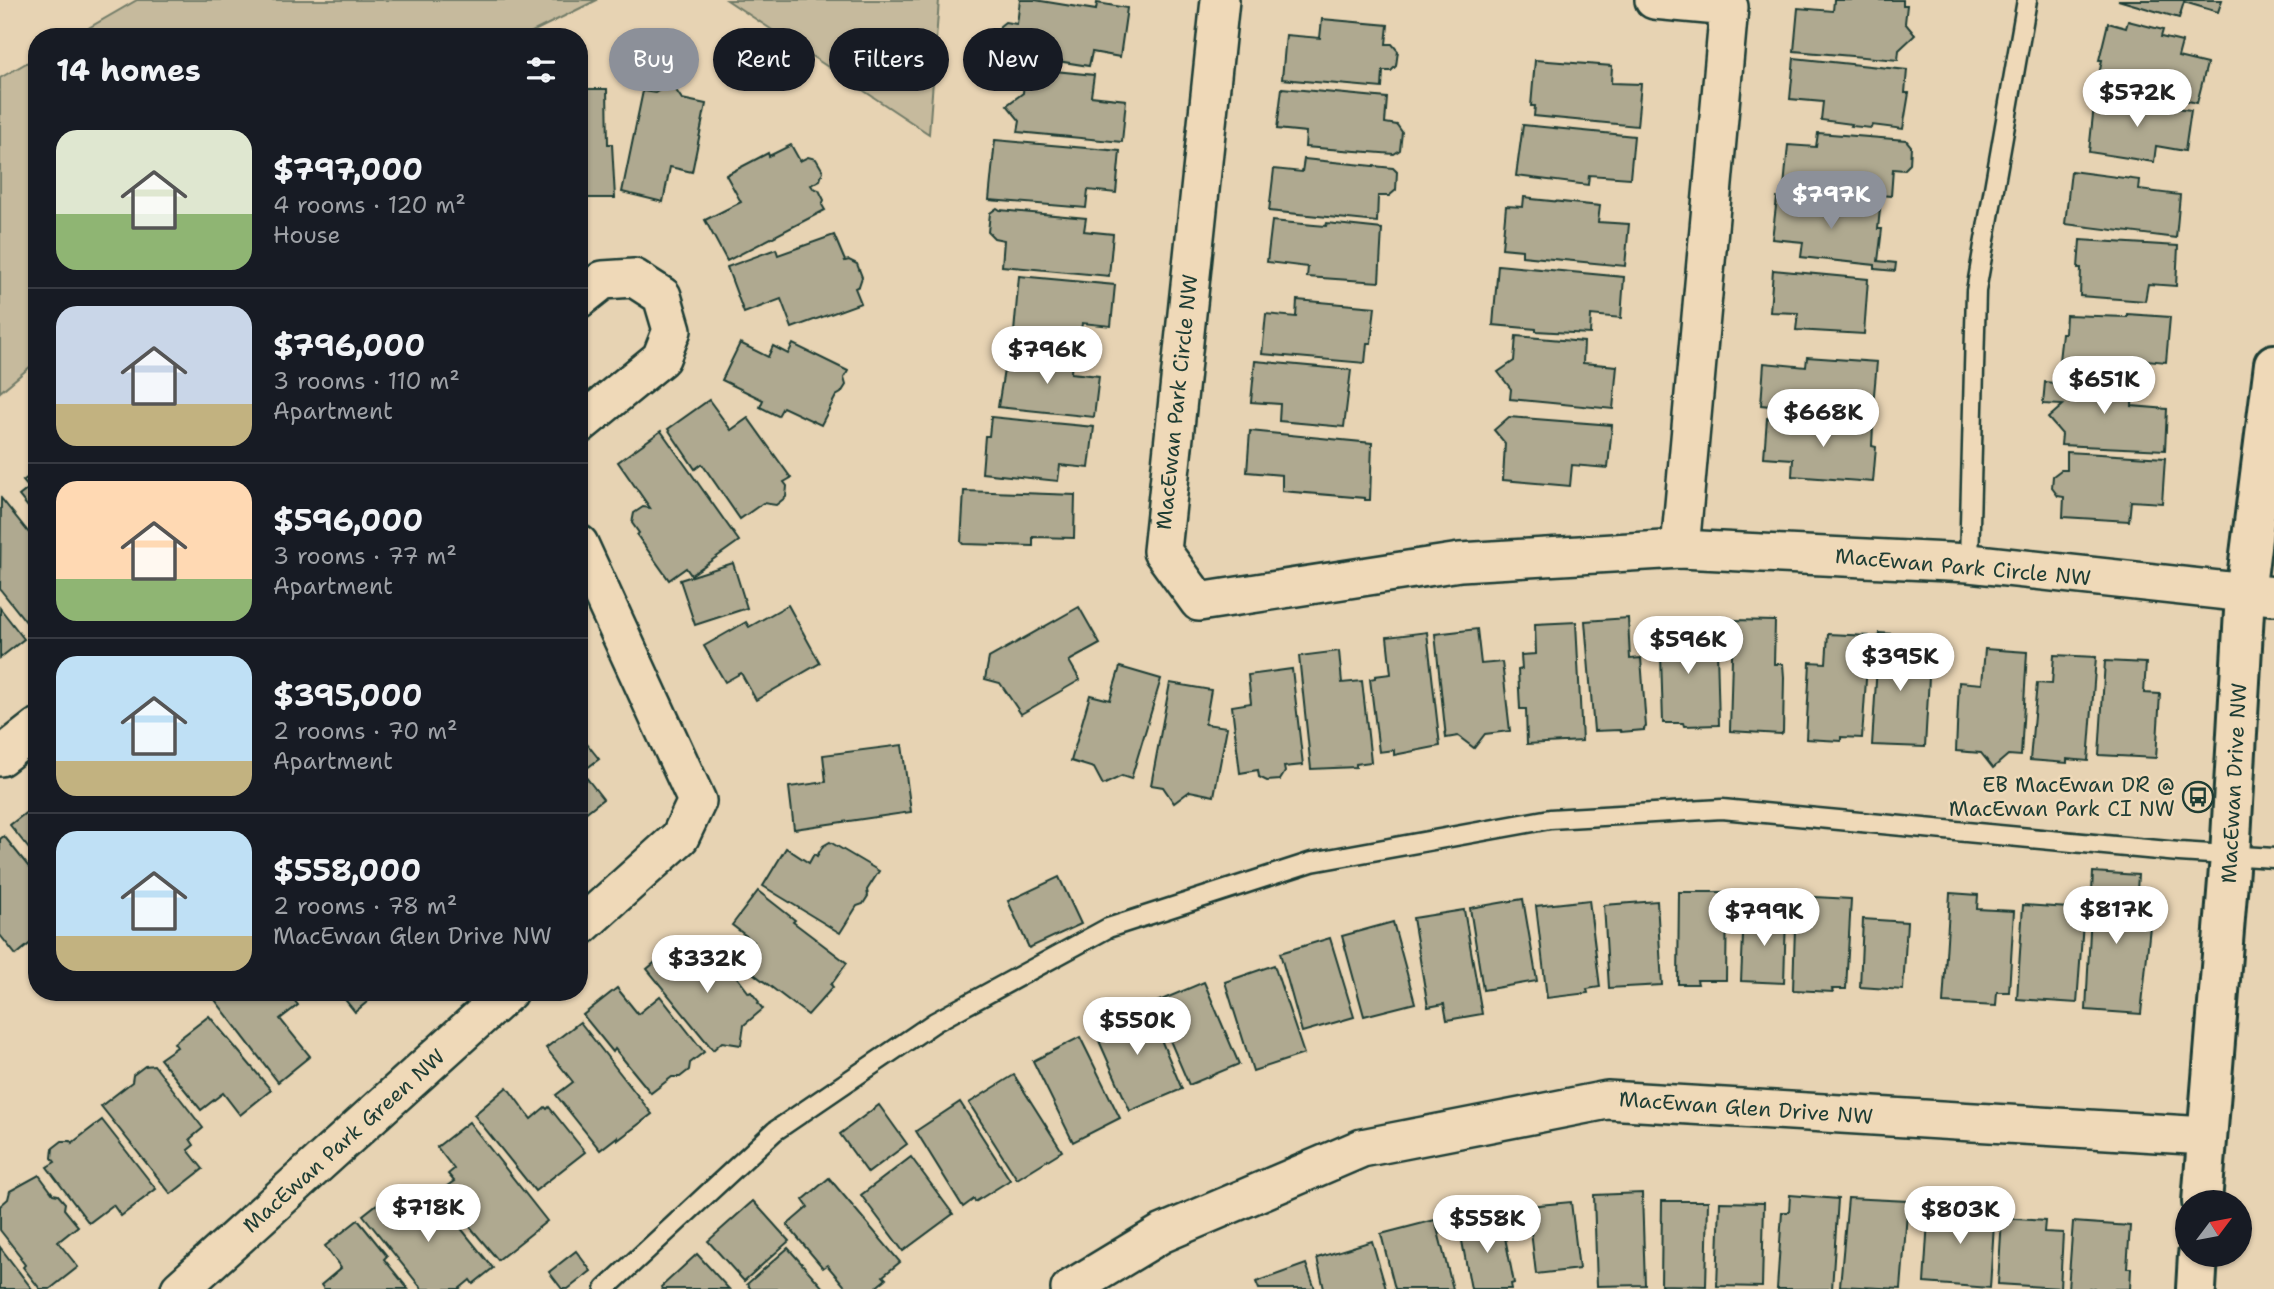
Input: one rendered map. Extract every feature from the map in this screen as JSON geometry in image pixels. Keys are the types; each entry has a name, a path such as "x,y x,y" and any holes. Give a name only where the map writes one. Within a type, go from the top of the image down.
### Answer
{"street":[{"name":"MacEwan Park Circle NW","path":"1220,0 1162,551 1199,602 1460,562 1680,549 1969,563 2259,595"},
{"path":"1654,0 1730,3 1680,549"},
{"path":"588,292 603,280 634,278 662,296 672,330 661,358 588,418"},
{"name":"MacEwan Drive NW","path":"2203,1190 2230,856 2259,595 2274,364"},
{"path":"588,564 697,801 680,837 588,920"},
{"path":"0,757 28,735"},
{"name":"MacEwan Park Green NW","path":"180,1289 498,1001"},
{"name":"MacEwan Glen Drive NW","path":"1070,1289 1161,1234 1362,1148 1607,1100 2206,1136"},
{"path":"2196,1289 2197,1267"}],"lane":[{"path":"1969,563 1976,291 2027,0"},
{"path":"605,1289 775,1131 935,1022 1108,928 1312,862 1550,818 1722,809 2274,858"}],"shaded area":[{"path":"137,0 597,0 540,28 89,28"},
{"path":"727,0 939,0 937,28 829,28 829,68 815,58 815,28 769,28"},
{"path":"28,62 28,369 0,392 0,78"},
{"path":"864,91 932,91 929,134"}],"building":[{"path":"1020,0 1096,10 1097,3 1127,8 1120,57 1092,52 1089,66 1063,62 1063,28 1000,28 1005,22 1017,24"},
{"path":"1834,0 1903,0 1903,5 1907,5 1905,23 1915,35 1899,50 1898,60 1794,51 1798,8 1833,11"},
{"path":"2118,0 2222,0 2218,12 2184,2 2179,18"},
{"path":"1322,19 1388,25 1386,44 1392,44 1398,51 1396,66 1391,71 1383,71 1382,88 1282,79 1286,35 1320,38"},
{"path":"2128,21 2163,30 2161,37 2182,42 2178,57 2207,64 2197,103 2098,80 2102,60 2099,60 2108,23 2126,28"},
{"path":"1794,58 1907,70 1905,93 1909,93 1903,129 1872,125 1871,128 1851,126 1852,124 1821,120 1823,102 1790,99"},
{"path":"1535,60 1612,66 1611,83 1641,84 1637,126 1534,116 1535,106 1531,106"},
{"path":"1063,72 1094,75 1091,96 1126,100 1122,142 1018,132 1020,121 1007,105 1023,93 1063,91"},
{"path":"1282,88 1387,98 1385,123 1397,125 1402,132 1400,150 1394,154 1305,147 1306,132 1277,129"},
{"path":"588,89 607,89 608,144 612,144 615,198 588,198"},
{"path":"643,91 676,91 682,99 706,104 692,172 670,167 663,202 622,192"},
{"path":"2095,96 2191,110 2185,151 2156,146 2154,162 2089,152"},
{"path":"1523,125 1634,136 1630,178 1589,175 1588,185 1516,176"},
{"path":"1818,133 1906,140 1911,146 1910,164 1904,170 1893,169 1891,196 1784,187 1788,145 1816,147"},
{"path":"995,140 1120,151 1116,193 1088,190 1086,208 989,200"},
{"path":"791,145 800,161 808,157 816,159 823,171 820,180 811,185 819,190 825,210 727,261 705,220 741,202 726,175 768,153 769,156"},
{"path":"1304,159 1393,168 1397,172 1396,190 1389,196 1378,196 1377,222 1269,211 1274,169 1302,172"},
{"path":"2071,171 2140,180 2139,190 2180,195 2176,238 2065,224"},
{"path":"1524,197 1600,206 1598,222 1629,224 1625,266 1522,256 1522,250 1502,248 1506,206 1523,207"},
{"path":"1777,198 1880,209 1878,229 1882,229 1878,261 1896,263 1895,271 1875,269 1875,265 1801,257 1803,242 1772,239"},
{"path":"997,208 1086,218 1084,231 1113,234 1109,276 1002,266 1004,240 994,238 988,232 990,213"},
{"path":"1272,221 1382,229 1379,282 1307,277 1308,267 1267,262"},
{"path":"834,235 845,261 857,264 862,277 859,286 855,288 861,303 792,328 781,299 744,313 727,267 776,249 778,255"},
{"path":"2080,240 2178,246 2176,286 2148,284 2145,301 2080,296"},
{"path":"1498,265 1624,277 1621,318 1591,315 1590,334 1493,325"},
{"path":"1773,270 1868,279 1864,334 1796,330 1798,313 1770,312"},
{"path":"1019,276 1115,285 1111,326 1082,323 1080,339 1014,332"},
{"path":"1297,300 1375,307 1371,343 1367,343 1365,363 1262,354 1266,314 1296,317"},
{"path":"2127,314 2170,317 2166,362 2137,359 2136,376 2058,370 2066,315 2127,317"},
{"path":"1516,336 1584,342 1583,363 1617,366 1613,409 1510,399 1511,389 1498,372 1514,361"},
{"path":"740,343 768,357 773,346 788,354 793,344 848,371 844,378 846,385 836,396 821,425 783,407 778,416 760,407 763,400 722,380"},
{"path":"1007,351 1072,359 1071,373 1099,376 1094,417 998,407"},
{"path":"1807,357 1877,362 1872,416 1761,405 1764,363 1806,367"},
{"path":"1255,361 1351,370 1344,427 1279,421 1280,404 1251,402"},
{"path":"2065,380 2133,385 2132,406 2167,409 2165,450 2061,445 2062,434 2048,418 2063,405 2043,404 2045,382 2065,384"},
{"path":"709,400 731,430 748,418 791,478 784,482 787,486 786,497 776,505 763,503 740,519 702,464 695,469 668,429"},
{"path":"991,417 1094,427 1089,468 1060,465 1058,481 982,473 985,436 989,436"},
{"path":"1509,417 1612,425 1608,468 1572,465 1570,486 1503,480 1505,443 1494,430"},
{"path":"1767,418 1873,426 1872,446 1876,447 1873,482 1792,476 1793,459 1764,457"},
{"path":"661,431 739,541 691,575 686,568 669,580 637,535 639,533 632,523 634,513 643,507 650,508 618,462"},
{"path":"1250,431 1372,443 1370,500 1282,491 1282,475 1247,472"},
{"path":"2067,452 2165,458 2162,503 2131,501 2129,521 2063,517 2064,497 2058,496 2052,488 2053,476 2061,470 2067,470"},
{"path":"28,489 28,507 19,496"},
{"path":"964,491 1075,495 1074,538 1033,537 1033,546 963,544"},
{"path":"1,498 28,532 28,622 0,589"},
{"path":"733,563 747,608 695,625 680,580"},
{"path":"788,605 820,663 756,700 741,673 725,682 704,646 746,622 749,627"},
{"path":"1079,607 1100,644 1069,661 1080,680 1021,714 1000,683 985,679 989,658"},
{"path":"0,608 24,639 0,658"},
{"path":"1628,618 1630,659 1641,658 1646,727 1644,730 1621,732 1594,731 1585,621"},
{"path":"1660,620 1700,620 1701,650 1717,649 1719,725 1684,726 1683,723 1663,723"},
{"path":"1733,620 1775,621 1774,664 1783,664 1784,677 1781,734 1730,731"},
{"path":"1576,622 1582,741 1527,744 1526,709 1520,709 1518,670 1522,669 1521,655 1536,654 1535,624"},
{"path":"1477,629 1481,664 1502,662 1510,731 1485,734 1474,748 1458,736 1446,738 1435,634"},
{"path":"1427,632 1440,746 1394,755 1394,750 1379,752 1370,679 1391,674 1387,637"},
{"path":"1879,633 1921,636 1919,677 1929,677 1925,747 1872,745"},
{"path":"1828,634 1869,636 1862,738 1841,737 1841,741 1806,739 1810,662 1826,663"},
{"path":"1985,649 2027,652 2021,756 2008,755 1993,768 1981,753 1956,751 1959,682 1982,684"},
{"path":"1339,651 1342,683 1362,681 1371,762 1356,764 1356,767 1311,769 1299,656"},
{"path":"2054,655 2096,657 2088,761 2067,759 2067,763 2030,760 2037,683 2052,684"},
{"path":"2105,661 2146,663 2144,693 2160,694 2156,758 2099,755"},
{"path":"1120,667 1161,679 1131,779 1122,776 1103,785 1094,768 1071,761 1090,695 1110,700"},
{"path":"1292,669 1303,765 1284,767 1285,772 1280,780 1267,781 1259,777 1258,770 1240,773 1232,706 1251,703 1248,675"},
{"path":"1170,683 1211,690 1205,724 1227,727 1214,796 1190,791 1174,803 1163,787 1151,785"},
{"path":"588,745 599,759 588,767"},
{"path":"902,745 911,812 794,829 789,787 826,782 823,755"},
{"path":"588,780 603,799 588,811"},
{"path":"28,811 28,848 10,825"},
{"path":"4,836 28,866 28,945 16,955 0,935 0,839"},
{"path":"830,842 879,871 867,890 868,896 863,904 857,906 840,933 763,886 786,848 809,863 814,854 817,856 823,846"},
{"path":"2093,872 2138,875 2135,924 2150,926 2141,1014 2086,1010"},
{"path":"1059,877 1081,924 1029,948 1008,901"},
{"path":"758,891 847,963 831,985 833,987 808,1015 746,968 757,954 749,948 754,942 732,925"},
{"path":"1679,892 1727,892 1726,980 1697,980 1698,984 1678,984"},
{"path":"1950,893 1978,895 1977,909 2014,911 2009,992 1997,992 1996,1006 1943,1003"},
{"path":"1796,896 1851,899 1846,989 1832,989 1833,992 1793,990"},
{"path":"1523,899 1537,981 1483,990 1470,908"},
{"path":"1589,900 1600,987 1587,989 1588,993 1547,998 1536,906"},
{"path":"1657,901 1662,985 1609,988 1604,905"},
{"path":"2023,905 2084,909 2077,1003 2017,999"},
{"path":"1464,910 1482,1014 1447,1020 1444,1004 1428,1007 1413,918"},
{"path":"1744,914 1786,915 1784,983 1741,981"},
{"path":"1863,919 1907,922 1903,990 1860,987"},
{"path":"1393,922 1415,1003 1364,1016 1342,936"},
{"path":"1330,938 1354,1017 1302,1032 1280,953"},
{"path":"681,941 703,968 720,955 759,1002 763,1009 744,1025 741,1045 722,1042 713,1050 647,969"},
{"path":"1274,965 1304,1054 1253,1071 1225,982"},
{"path":"1204,982 1239,1064 1189,1085 1154,1003"},
{"path":"617,988 638,1014 660,996 704,1052 690,1063 689,1070 680,1077 672,1077 651,1093 583,1015"},
{"path":"216,1001 295,1001 298,1005 280,1019 310,1056 278,1082"},
{"path":"346,1001 368,1001 355,1012"},
{"path":"1145,1002 1182,1089 1130,1111 1092,1025"},
{"path":"209,1016 271,1090 240,1115 223,1093 201,1110 160,1059 177,1047 174,1043"},
{"path":"580,1022 652,1114 600,1150 556,1095 573,1082 546,1048"},
{"path":"1080,1037 1120,1118 1073,1142 1033,1061"},
{"path":"154,1065 203,1128 190,1139 194,1145 188,1150 203,1169 171,1194 101,1106 132,1082 133,1075 145,1066"},
{"path":"1014,1075 1062,1151 1017,1179 969,1103"},
{"path":"507,1087 531,1119 545,1107 549,1107 585,1152 535,1191 474,1115"},
{"path":"960,1102 1010,1180 963,1207 916,1131"},
{"path":"879,1105 907,1144 868,1173 840,1134"},
{"path":"102,1120 156,1189 121,1216 113,1205 89,1223 47,1167 55,1162 52,1158 53,1148 62,1141 72,1143"},
{"path":"469,1122 547,1221 498,1260 460,1215 462,1213 443,1189 454,1181 448,1174 454,1169 437,1147"},
{"path":"911,1157 953,1214 903,1251 861,1195"},
{"path":"39,1175 53,1194 58,1195 65,1203 64,1209 78,1226 58,1242 78,1267 50,1289 40,1289 23,1267 25,1265 21,1257 0,1230 0,1206 8,1199 10,1191"},
{"path":"829,1178 900,1262 883,1276 886,1279 874,1289 847,1289 827,1265 823,1268 787,1225 808,1207 803,1200"},
{"path":"396,1189 413,1209 420,1205 426,1212 439,1201 493,1268 473,1284 470,1280 459,1289 422,1289 363,1215"},
{"path":"1642,1193 1645,1285 1597,1286 1594,1195"},
{"path":"1790,1195 1838,1199 1832,1289 1777,1289 1782,1212 1789,1212"},
{"path":"1848,1198 1908,1201 1901,1289 1840,1286"},
{"path":"753,1201 789,1241 744,1281 708,1241"},
{"path":"1662,1201 1708,1201 1706,1286 1661,1285"},
{"path":"1571,1202 1579,1269 1536,1274 1528,1206"},
{"path":"1720,1202 1764,1203 1762,1287 1717,1286"},
{"path":"1929,1204 1995,1208 1990,1288 1924,1283"},
{"path":"1501,1217 1514,1283 1511,1284 1512,1289 1471,1289 1459,1225"},
{"path":"2002,1218 2045,1221 2044,1232 2063,1233 2060,1288 1998,1284"},
{"path":"358,1220 387,1256 384,1259 408,1289 324,1289 321,1285 341,1268 325,1246"},
{"path":"1435,1220 1453,1289 1395,1289 1381,1234"},
{"path":"2073,1222 2130,1226 2127,1268 2131,1268 2130,1289 2068,1289"},
{"path":"1372,1241 1386,1289 1324,1289 1317,1258"},
{"path":"0,1247 32,1289 0,1289"},
{"path":"788,1248 824,1289 751,1289 747,1284"},
{"path":"576,1251 591,1271 568,1289 562,1289 549,1272"},
{"path":"697,1254 729,1289 662,1289 661,1287"},
{"path":"1306,1264 1315,1289 1259,1289 1256,1282"}],"place":[{"name":"EB MacEwan DR @ MacEwan Park CI NW","path":"2198,797"}]}
